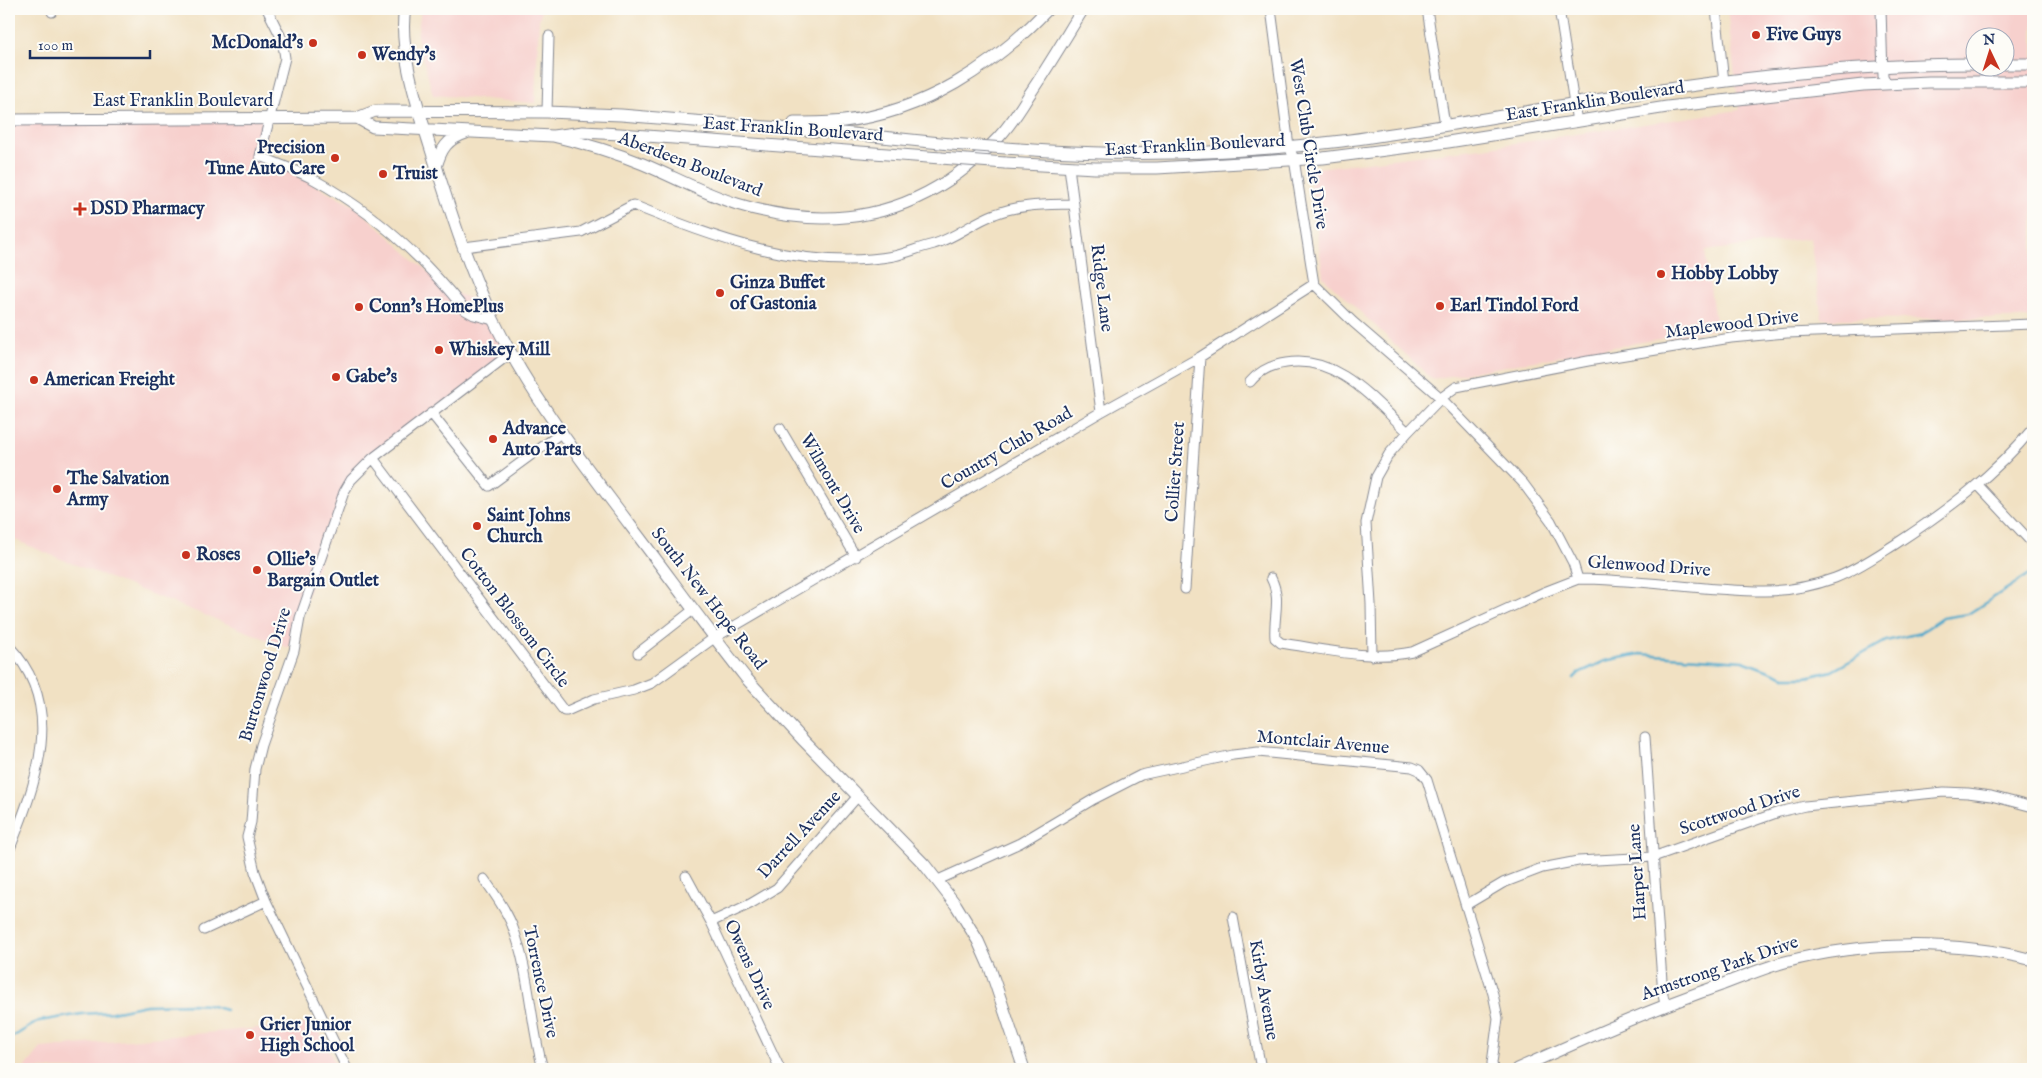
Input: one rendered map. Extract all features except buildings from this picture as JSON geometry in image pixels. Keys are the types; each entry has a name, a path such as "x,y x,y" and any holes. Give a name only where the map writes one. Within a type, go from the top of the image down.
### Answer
{"main road":[{"name":"South New Hope Road","path":"405,9 403,29 405,44 420,112 436,167 464,247 494,320 511,353 561,433 714,638 774,710 938,880 963,917 990,968 1024,1069"},
{"path":"747,126 844,121 870,116 923,99 947,88 983,67 1013,44 1048,9"},
{"name":"Aberdeen Boulevard","path":"553,136 572,140 640,163 734,203 789,217 840,218 881,211 900,205 945,183 999,138 1036,84 1083,9"},
{"name":"East Franklin Boulevard","path":"9,120 357,118 375,111 547,112 621,115 1067,153 1137,154 1289,146 1342,141 1724,82 1848,69 1964,64"},
{"path":"2014,64 2033,64"},
{"name":"East Franklin Boulevard","path":"357,118 373,127 553,136 583,132 1005,163 1069,167 1157,168 1365,154 1667,107 1863,85 2033,82"},
{"path":"436,167 440,152 450,140 472,131"},
{"name":"Armstrong Park Drive","path":"1517,1069 1666,1004 1772,966 1844,950 1883,947 1954,947 1988,951 2033,960"}],"street":[{"path":"267,9 275,22 285,50 284,66 260,156 311,178 356,207 420,258 465,310 494,320"},
{"name":"West Club Circle Drive","path":"1271,9 1289,146 1294,159 1314,284"},
{"path":"1427,9 1445,125"},
{"path":"1559,9 1577,122"},
{"path":"1716,9 1724,82"},
{"path":"1881,9 1882,67 1883,76 1887,84"},
{"path":"547,112 549,36"},
{"name":"Ridge Lane","path":"1069,167 1101,412"},
{"path":"464,247 581,232 633,205 696,230 741,244 776,253 845,260 894,256 951,238 995,214 1031,205 1074,204"},
{"name":"Country Club Road","path":"714,638 856,557 1101,412 1200,357 1314,284"},
{"name":"Glenwood Drive","path":"1314,284 1353,322 1440,398 1524,483 1551,521 1573,562 1578,579 1609,579 1765,591 1795,588 1834,578 1867,563 1920,529 1978,485 2016,449 2033,428"},
{"name":"Maplewood Drive","path":"1372,656 1366,524 1376,477 1389,454 1408,432 1440,398 1456,387 1588,361 1731,338 1787,333 2033,324"},
{"name":"Burtonwood Drive","path":"347,1069 266,901 255,872 247,837 251,822 254,778 259,753 294,650 300,618 340,503 351,480 373,458 511,353"},
{"name":"Collier Street","path":"1185,589 1200,357"},
{"path":"1250,382 1258,372 1274,364 1299,361 1320,364 1338,371 1356,384 1408,432"},
{"path":"431,413 489,486 561,433"},
{"name":"Wilmont Drive","path":"780,428 856,557"},
{"name":"Cotton Blossom Circle","path":"373,458 564,711 594,699 643,687 664,675 714,638"},
{"path":"1978,485 2033,544"},
{"path":"1271,578 1277,591 1275,638 1281,643 1372,656 1393,656 1412,652 1578,579"},
{"path":"638,653 693,610"},
{"path":"9,646 26,669 37,692 43,730 41,749 30,792 9,850"},
{"name":"Harper Lane","path":"1645,738 1663,995 1666,1004"},
{"name":"Montclair Avenue","path":"938,880 1020,843 1094,799 1141,775 1245,753 1274,753 1412,767 1419,770 1427,780 1493,994 1498,1018 1492,1063 1493,1069"},
{"name":"Scottwood Drive","path":"1466,905 1503,883 1542,868 1578,861 1653,858 1779,812 1831,802 1960,792 1990,796 2033,807"},
{"name":"Darrell Avenue","path":"711,922 750,904 777,888 858,796"},
{"name":"Owens Drive","path":"686,876 711,922 780,1069"},
{"name":"Torrence Drive","path":"484,879 499,900 512,927 521,957 543,1069"},
{"path":"204,930 266,901"},
{"name":"Kirby Avenue","path":"1234,917 1260,1069"}],"shaded area":[{"path":"421,9 542,9 539,20 535,103 433,95 417,37"},
{"path":"1727,9 2033,9 2033,318 1822,319 1810,238 1705,251 1716,329 1432,379 1323,277 1309,169 1483,148 1739,110"},
{"path":"270,118 261,156 356,207 448,290 466,297 485,301 511,353 373,458 340,503 289,648 58,558 13,539 9,531 9,120"},
{"name":"Grier Junior High School","path":"315,1023 338,1069 24,1069 41,1048"}],"waterway":[{"path":"1574,678 1579,673 1605,661 1640,654 1743,661 1785,677 1806,677 1832,671 1886,641 1920,633 1942,618 1968,614 2033,572"},
{"path":"9,1039 39,1021 82,1014 112,1012 146,1005 208,1005 226,1010"},
{"path":"1777,1069 1795,1066 1801,1069"}],"place":[{"name":"Five Guys","path":"1756,35"},
{"name":"McDonald's","path":"313,43"},
{"name":"Wendy's","path":"362,55"},
{"name":"Precision Tune Auto Care","path":"335,158"},
{"name":"Truist","path":"383,174"},
{"name":"DSD Pharmacy","path":"80,209"},
{"name":"Hobby Lobby","path":"1661,274"},
{"name":"Ginza Buffet of Gastonia","path":"720,293"},
{"name":"Earl Tindol Ford","path":"1440,306"},
{"name":"Conn's HomePlus","path":"359,307"},
{"name":"Whiskey Mill","path":"439,350"},
{"name":"Gabe's","path":"336,377"},
{"name":"American Freight","path":"34,380"},
{"name":"Advance Auto Parts","path":"493,439"},
{"name":"The Salvation Army","path":"57,489"},
{"name":"Saint Johns Church","path":"477,526"},
{"name":"Roses","path":"186,555"},
{"name":"Ollie's Bargain Outlet","path":"257,570"},
{"name":"Grier Junior High School","path":"250,1035"}]}
